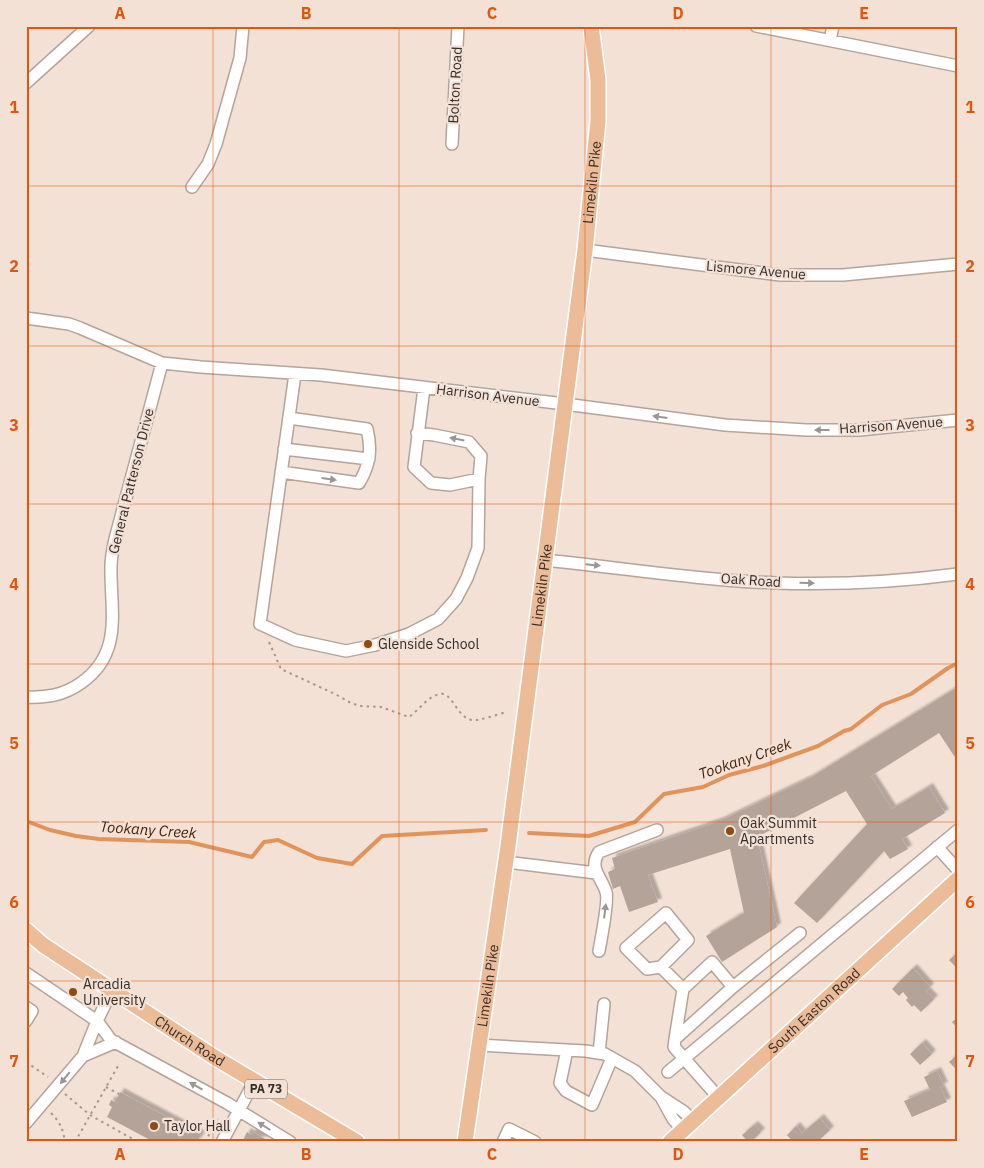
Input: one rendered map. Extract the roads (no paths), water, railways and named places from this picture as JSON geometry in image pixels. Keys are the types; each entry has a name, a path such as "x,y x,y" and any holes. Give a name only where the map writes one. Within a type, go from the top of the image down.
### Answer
{"main road":[{"name":"Limekiln Pike","path":"465,1142 506,862 585,250 598,121 598,80 591,26"},
{"name":"South Easton Road","path":"670,1142 958,879"},
{"name":"Church Road","path":"26,930 44,945 254,1082 357,1142"}],"street":[{"path":"26,83 89,26"},
{"path":"192,186 208,164 216,144 240,58 243,26"},
{"name":"Bolton Road","path":"452,144 458,26"},
{"path":"756,26 958,66"},
{"path":"830,40 833,26"},
{"name":"Lismore Avenue","path":"585,250 780,275 843,275 958,264"},
{"name":"Harrison Avenue","path":"26,318 69,324 93,332 162,362 201,368 321,375 725,425 797,430 860,430 958,420"},
{"name":"General Patterson Drive","path":"26,696 50,697 72,688 90,676 105,657 113,634 111,565 115,539 162,362"},
{"path":"295,374 260,624 294,640 346,651 375,645 409,634 438,619 456,599 467,578 478,548 481,456 470,442 417,433"},
{"path":"424,388 414,467 431,483 450,485 479,480"},
{"path":"281,472 359,483 366,471 371,444 367,429 288,418"},
{"path":"284,449 369,459"},
{"name":"Oak Road","path":"545,560 776,583 868,583 958,574"},
{"path":"599,951 607,893 596,873 597,856 599,852 657,830"},
{"path":"668,1072 958,830"},
{"path":"937,847 958,870"},
{"path":"506,862 596,873"},
{"path":"546,880 547,868"},
{"path":"577,883 578,871"},
{"path":"666,913 688,940 661,967 647,969 626,948 666,913"},
{"path":"675,1039 733,987 800,933"},
{"path":"719,1098 674,1046 683,989 712,962 733,987"},
{"path":"661,967 683,989"},
{"path":"26,973 97,1021 112,1040 238,1110 290,1142"},
{"path":"26,1123 83,1056 112,990"},
{"path":"599,1053 604,1004"},
{"path":"26,1007 32,1011 26,1020"},
{"path":"83,1056 116,1042"},
{"path":"479,1045 599,1053 612,1058 635,1071 660,1096 683,1110 688,1126"},
{"path":"567,1050 560,1083 566,1091 592,1105 612,1058"},
{"path":"222,1142 254,1082"},
{"path":"503,1142 509,1129 535,1142"}],"waterway":[{"name":"Tookany Creek","path":"529,833 589,836 635,822 664,794 703,787 729,775 763,766 818,746 851,729 882,705 911,694 958,663"},
{"name":"Tookany Creek","path":"26,821 50,830 76,836 99,839 189,842 252,857 264,842 278,840 317,858 352,864 382,836 486,830"}],"place":[{"name":"Glenside School","path":"368,644"},
{"name":"Oak Summit Apartments","path":"730,831"},
{"name":"Arcadia University","path":"73,992"},
{"name":"Taylor Hall","path":"154,1126"}]}
